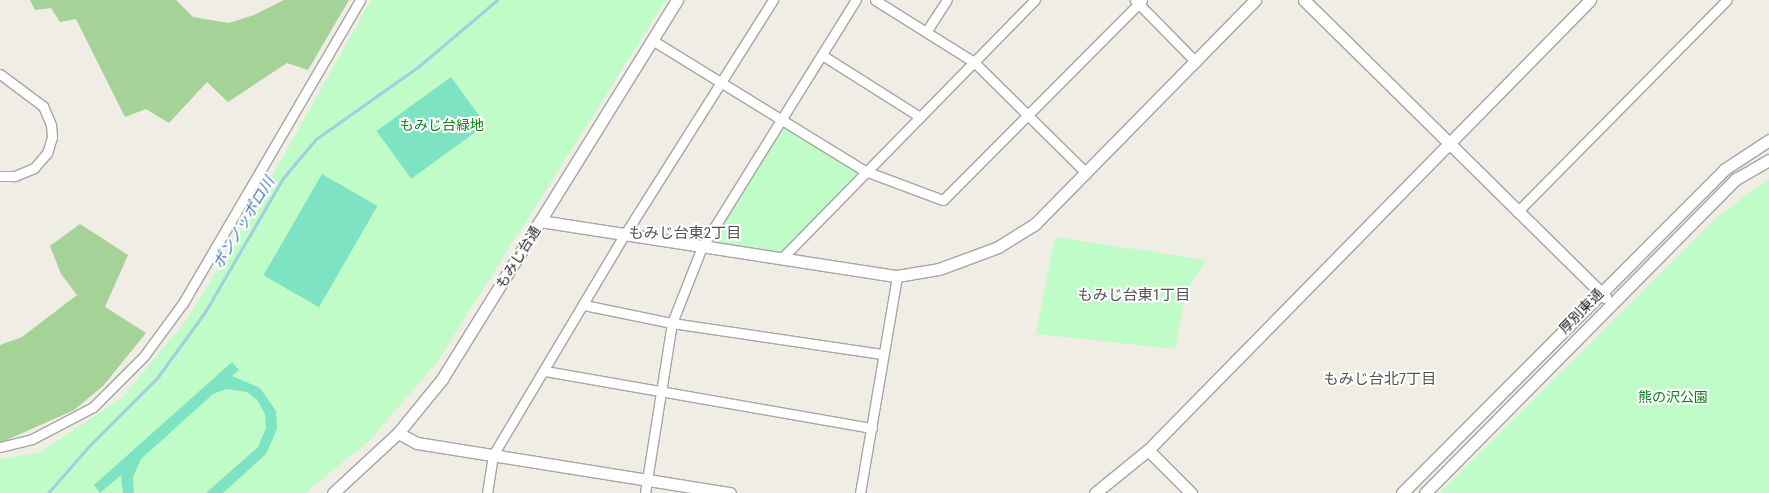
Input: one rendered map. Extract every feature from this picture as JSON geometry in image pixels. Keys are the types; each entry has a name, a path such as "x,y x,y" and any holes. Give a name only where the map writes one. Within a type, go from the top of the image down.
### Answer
{"street":[{"path":"0,447 32,439 93,407 144,356 183,304 360,0"},
{"name":"もみじ台通","path":"333,493 398,434 442,379 677,0"},
{"path":"487,493 493,455 625,234 773,0"},
{"path":"645,493 672,322 702,247 856,0"},
{"path":"874,0 974,62 1086,173"},
{"path":"926,32 947,0"},
{"path":"781,259 865,171 1035,0"},
{"path":"540,221 896,276 939,269 998,247 1035,224 1255,0"},
{"path":"1304,0 1610,303"},
{"path":"1095,493 1148,450 1448,142 1590,0"},
{"path":"1517,212 1726,0"},
{"path":"652,40 865,171 943,200 1139,1 1196,62"},
{"path":"822,54 920,117"},
{"path":"0,74 43,106 51,125 52,136 47,153 34,168 15,176 0,176"},
{"name":"厚別東通","path":"1404,493 1600,292 1725,169 1769,140"},
{"name":"厚別東通","path":"1425,493 1610,303 1736,179 1769,160"},
{"path":"860,493 896,276"},
{"path":"584,305 672,322 882,354"},
{"path":"544,371 872,428"},
{"path":"398,434 417,443 730,493"},
{"path":"1148,450 1191,493"}],"green space":[{"path":"30,0 176,0 193,17 229,23 254,15 284,0 349,0 308,70 287,63 228,102 207,82 169,123 146,109 125,117 76,19 60,22 51,8 35,10"},
{"name":"もみじ台緑地","path":"371,0 666,0 437,362 369,441 305,493 0,493 0,459 41,452 123,397 188,318 252,212"},
{"path":"451,77 486,125 411,179 377,131"},
{"path":"782,120 865,171 781,259 702,247"},
{"path":"322,174 377,206 319,307 264,275"},
{"name":"熊の沢公園","path":"1769,179 1769,493 1439,493 1722,213"},
{"path":"80,224 128,255 105,307 146,333 103,386 74,410 0,443 0,345 22,337 77,295 61,274 50,246"},
{"path":"1055,237 1206,260 1186,292 1175,349 1036,334"},
{"path":"232,362 239,370 232,376 260,388 276,411 277,429 266,454 223,493 206,493 258,447 266,428 265,414 258,401 247,392 226,389 213,394 141,459 133,477 134,493 123,493 121,475 100,493 94,485"}],"waterway":[{"name":"ポンノッポロ川","path":"48,493 89,446 157,378 205,312 283,178 316,139 419,66 497,0"}],"district":[{"name":"もみじ台東2丁目","path":"685,234"},
{"name":"もみじ台東1丁目","path":"1134,296"},
{"name":"もみじ台北7丁目","path":"1380,380"}]}
